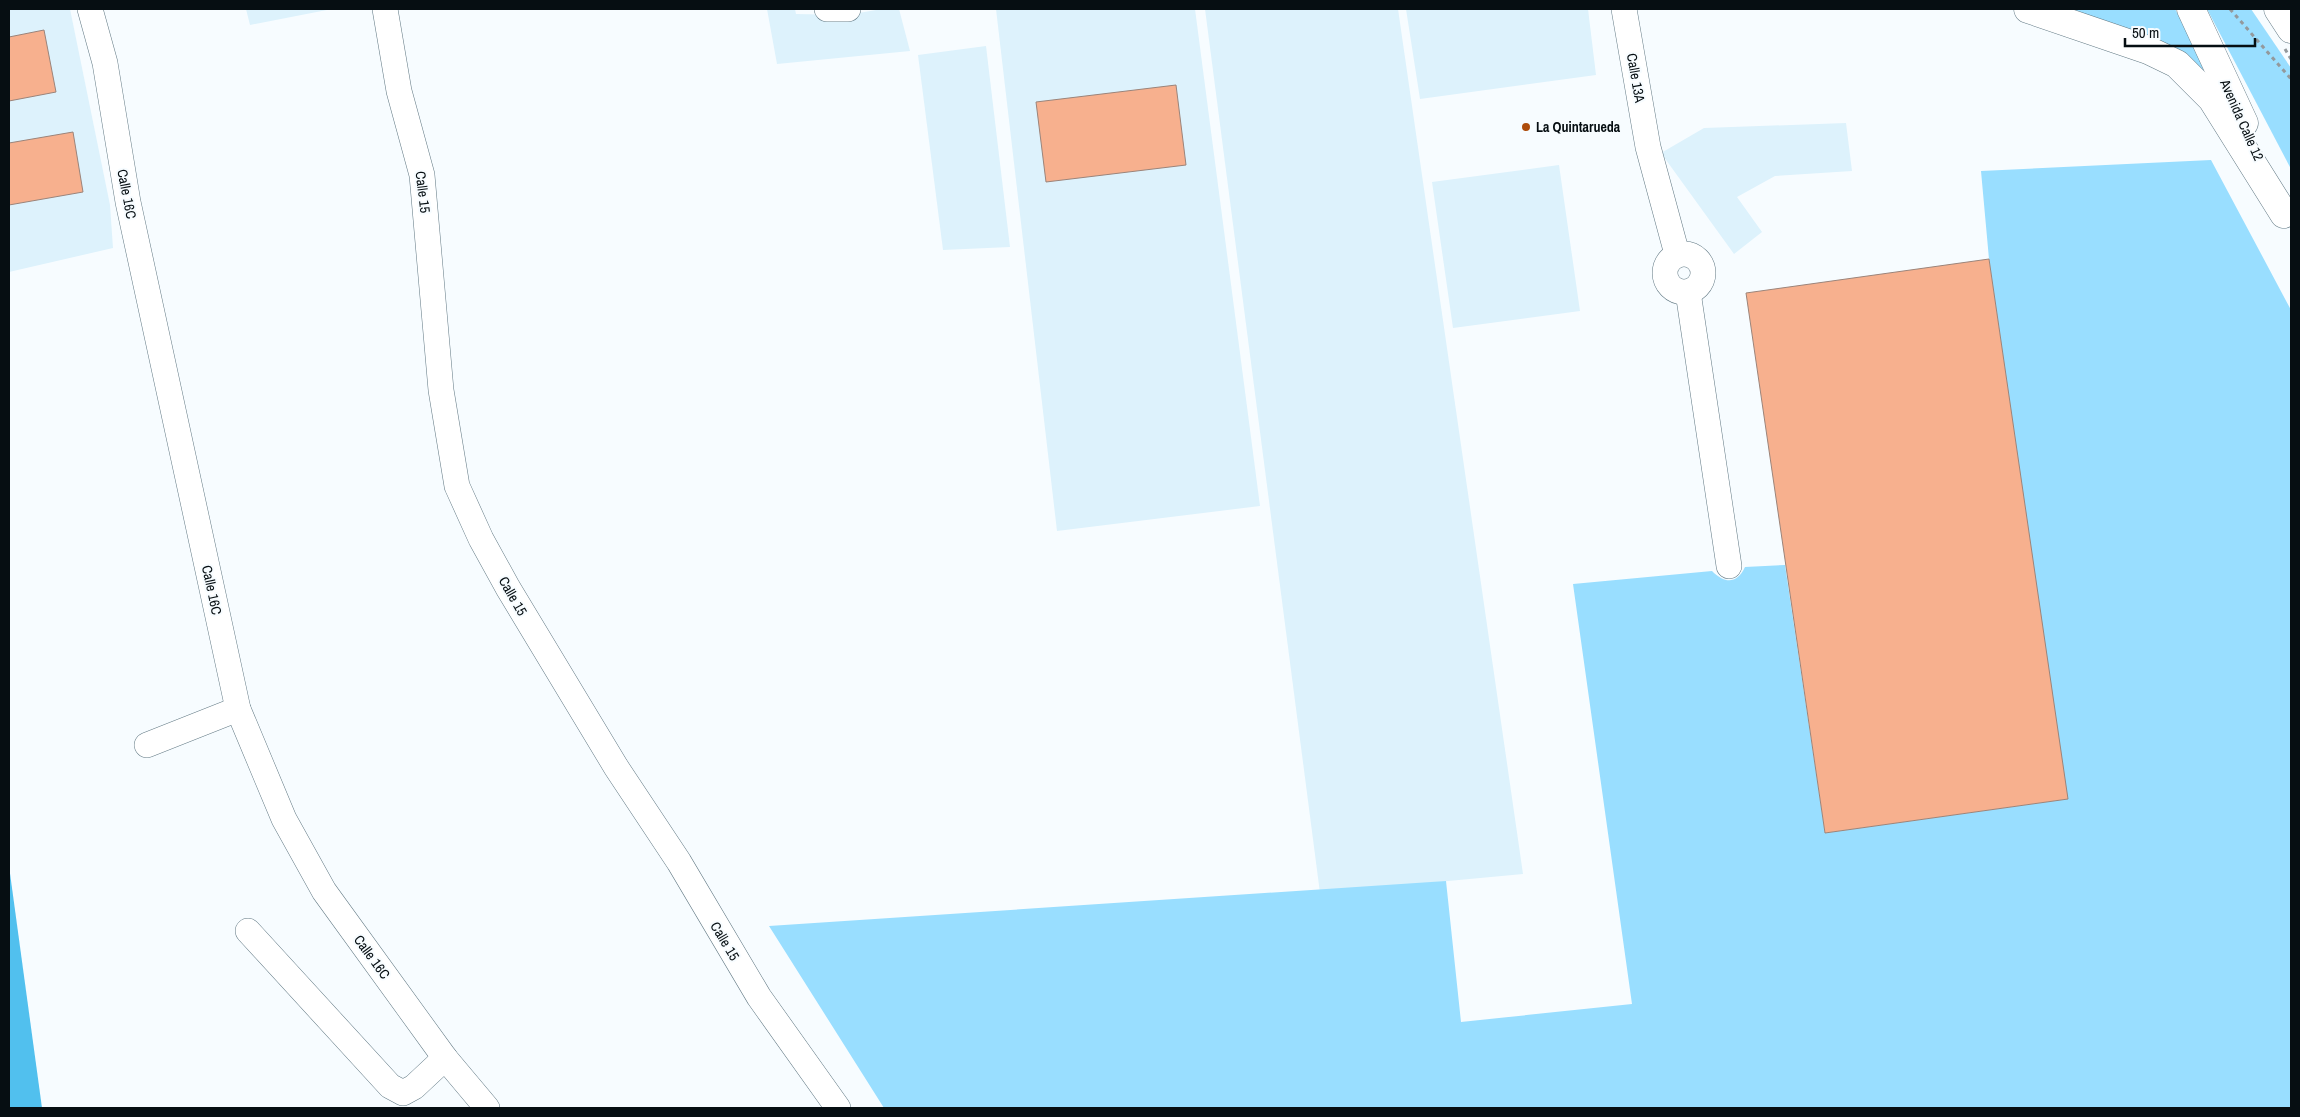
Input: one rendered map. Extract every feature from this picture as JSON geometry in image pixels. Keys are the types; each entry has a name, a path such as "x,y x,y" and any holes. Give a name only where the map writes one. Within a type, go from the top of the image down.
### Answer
{"main road":[{"path":"2028,9 2148,50 2177,64 2212,99 2287,222"},
{"name":"Avenida Calle 12","path":"2191,9 2287,222"},
{"path":"2278,9 2291,29"}],"street":[{"name":"Calle 16C","path":"90,9 105,63 119,203 238,709 284,819 324,891 445,1058 487,1108"},
{"name":"Calle 15","path":"385,9 399,91 422,174 441,390 457,486 481,540 508,588 616,767 679,862 758,997 838,1108"},
{"path":"827,9 848,9"},
{"name":"Calle 13A","path":"1624,9 1648,147 1678,254 1686,253 1694,256 1700,263 1703,271 1702,280 1697,287 1688,292 1729,566"},
{"path":"147,745 238,709"},
{"path":"248,931 390,1086 403,1093 414,1087 445,1058"}],"path":[{"path":"2230,9 2291,79"}],"shaded area":[{"path":"9,9 70,9 110,205 113,248 9,272"},
{"path":"246,9 332,9 250,25"},
{"path":"767,9 795,9 796,14 847,15 882,9 899,9 910,51 777,64"},
{"path":"996,9 1195,9 1260,506 1057,531"},
{"path":"1205,9 1398,9 1523,874 1320,893"},
{"path":"1406,9 1588,9 1596,75 1420,99"},
{"path":"2049,9 2175,9 2224,101"},
{"path":"2207,9 2251,9 2291,68 2291,169"},
{"path":"986,46 1010,247 943,250 918,55"},
{"path":"1846,123 1852,171 1775,176 1737,197 1762,232 1734,254 1661,153 1704,128"},
{"path":"2211,160 2291,310 2291,1108 884,1108 769,926 1446,881 1461,1022 1632,1004 1573,584 1712,571 1726,580 1730,580 1738,577 1745,567 1785,565 1825,833 2067,799 1989,259 1981,171"},
{"path":"1559,165 1580,311 1453,328 1432,182"},
{"path":"9,866 42,1108 9,1108"}],"building":[{"path":"44,30 56,92 9,101 9,37"},
{"path":"1176,85 1186,165 1046,182 1036,102"},
{"path":"73,132 83,192 9,205 9,143"},
{"path":"1989,259 2068,799 1825,833 1746,293"}],"place":[{"name":"La Quintarueda","path":"1526,127"}]}
